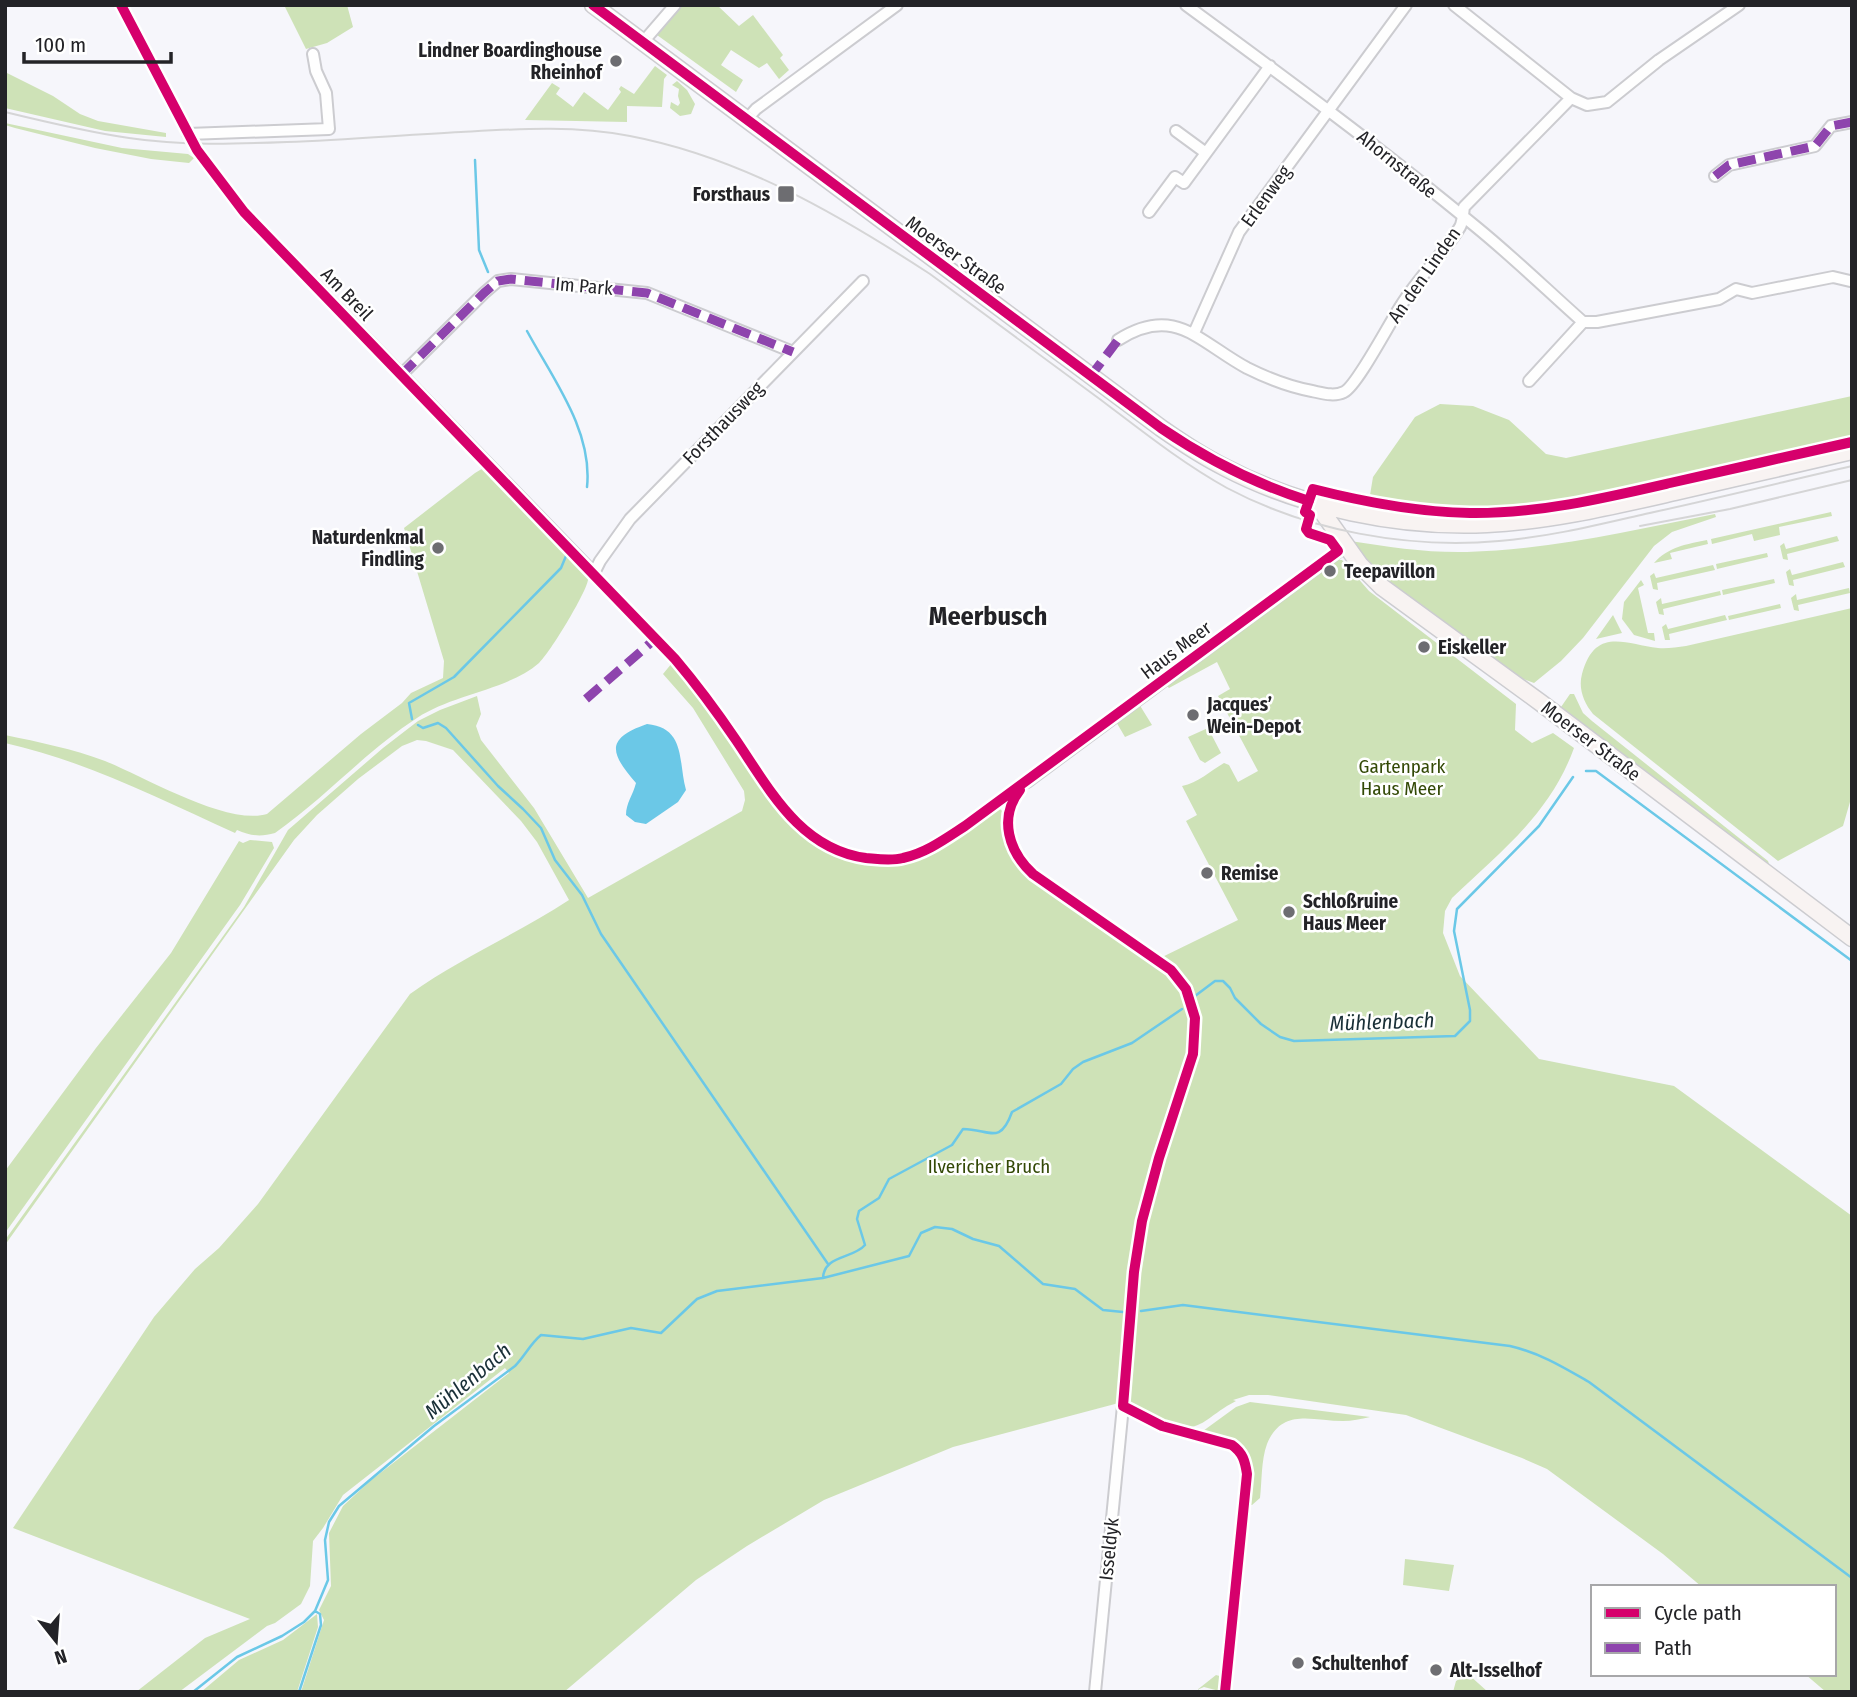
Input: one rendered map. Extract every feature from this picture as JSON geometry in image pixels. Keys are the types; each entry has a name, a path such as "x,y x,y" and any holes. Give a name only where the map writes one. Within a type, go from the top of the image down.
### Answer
{"main road":[{"name":"Moerser Straße","path":"593,5 1090,377 1195,451 1254,481 1316,503 1423,522 1470,524 1563,517 1852,451"},
{"name":"Moerser Straße","path":"1316,503 1371,577 1406,607 1541,703 1852,939"},
{"path":"1342,540 1341,529 1358,512"}],"street":[{"name":"Am Breil","path":"121,5 205,163 244,212 594,573"},
{"path":"643,42 675,5"},
{"path":"747,119 756,109 897,5"},
{"name":"Ahornstraße","path":"1186,5 1328,110 1474,224 1583,322"},
{"name":"Erlenweg","path":"1194,334 1239,232 1406,5"},
{"path":"1454,5 1571,98 1587,105 1607,102 1659,60 1739,5"},
{"path":"188,134 329,129 326,93 316,71 313,54"},
{"path":"1149,212 1175,177 1184,183 1270,66"},
{"name":"An den Linden","path":"1194,334 1247,368 1279,381 1333,395 1343,393 1359,377 1415,284 1461,225 1464,207 1571,98"},
{"path":"1715,176 1729,165 1815,146 1830,126 1852,122"},
{"path":"1176,131 1206,153"},
{"path":"1529,381 1583,322 1597,322 1719,299 1736,289 1752,293 1833,277 1850,282"},
{"name":"Im Park","path":"401,375 484,293 498,281 511,279 647,293 793,352"},
{"name":"Forsthausweg","path":"594,573 630,519 863,281"},
{"path":"1118,340 1139,330 1165,325 1194,334"},
{"name":"Haus Meer","path":"1027,782 1342,540"},
{"name":"Isseldyk","path":"1095,1692 1123,1406"}],"green space":[{"path":"284,5 347,5 353,27 327,43 306,49"},
{"path":"683,5 717,5 739,26 753,15 783,55 780,58 789,70 779,79 767,63 759,68 731,50 721,65 743,80 736,92 657,35"},
{"path":"655,66 667,75 664,79 662,107 627,106 627,122 525,120 552,83 560,88 556,94 573,107 584,92 608,110 621,92 621,86 634,94"},
{"path":"5,72 53,96 80,114 98,121 166,133 166,137 105,131 5,108"},
{"path":"677,81 687,90 695,104 691,114 680,116 670,108 671,102 678,106 680,103 679,89 672,85"},
{"path":"5,123 122,148 188,154 194,158 189,163 151,159 95,148 15,128"},
{"path":"1852,396 1852,440 1645,487 1567,502 1489,510 1410,507 1369,501 1373,477 1415,417 1440,404 1473,406 1509,420 1546,454 1566,458"},
{"path":"485,467 585,569 588,580 575,609 539,663 512,680 447,703 417,718 380,745 275,833 256,835 237,830 235,833 94,770 5,743 5,735 68,749 105,761 209,807 250,816 267,814 411,693 443,678 444,661 404,528"},
{"path":"1376,505 1467,514 1467,517 1426,515 1376,508"},
{"path":"1831,512 1832,516 1779,527 1780,535 1754,541 1752,534 1712,544 1711,539"},
{"path":"1715,514 1716,517 1672,532 1654,546 1583,638 1534,683 1523,679 1409,601 1370,568 1350,541 1438,552 1498,550 1592,538"},
{"path":"1837,536 1839,541 1787,554 1788,560 1783,559 1780,546 1784,543 1786,549"},
{"path":"1707,540 1708,544 1670,553 1672,559 1654,563 1672,550"},
{"path":"1767,553 1768,557 1717,569 1716,564"},
{"name":"Ilvericher Bruch","path":"1331,560 1342,560 1369,591 1516,704 1515,730 1532,743 1553,733 1574,748 1552,793 1538,812 1506,847 1452,898 1445,911 1443,933 1460,976 1539,1059 1674,1086 1852,1216 1852,1692 1826,1692 1807,1676 1836,1676 1836,1585 1700,1585 1663,1554 1547,1469 1522,1458 1406,1415 1268,1395 1249,1395 1233,1400 1236,1401 1199,1424 1182,1428 1148,1417 1130,1400 953,1447 824,1500 696,1580 564,1692 301,1692 324,1620 319,1610 331,1586 329,1533 343,1506 370,1481 509,1373 505,1368 343,1495 313,1541 310,1586 301,1604 179,1692 136,1692 205,1638 250,1619 13,1528 154,1317 195,1269 219,1248 258,1204 410,994 569,900 537,842 521,821 453,750 417,740 402,746 358,779 317,815 294,840 5,1245 5,1240 244,907 288,830 418,721 477,696 481,714 476,726 481,740 534,808 588,898 742,811 744,791 693,708 663,674 672,663 705,700 771,797 795,826 824,850 853,860 883,865 907,862 940,846 993,810 1000,809 1004,813 1008,845 1026,873 1154,961 1238,920 1186,821 1197,815 1182,786 1199,780 1224,763 1229,765 1238,782 1258,771 1218,696 1230,689 1217,662 1169,688 1163,682"},
{"path":"1843,562 1845,567 1793,580 1794,586 1789,585 1786,572 1790,569 1792,575"},
{"path":"1713,565 1715,570 1657,583 1658,590 1653,589 1650,576 1654,573 1656,578"},
{"path":"1774,579 1775,583 1723,595 1722,590"},
{"path":"1641,580 1644,585 1638,588 1648,633 1654,633 1655,641 1634,635 1622,619 1624,602"},
{"path":"1849,588 1850,593 1798,605 1799,611 1794,610 1791,598 1796,594 1797,600"},
{"path":"1720,591 1721,595 1663,609 1664,615 1659,614 1656,602 1661,598 1662,604"},
{"path":"1780,604 1781,608 1729,620 1728,616"},
{"path":"1852,608 1852,795 1843,826 1778,861 1593,714 1583,696 1582,674 1595,649 1603,644 1623,642 1661,648 1686,646"},
{"path":"1613,615 1622,633 1596,639"},
{"path":"1725,615 1727,620 1669,634 1670,640 1665,640 1662,627 1666,624 1668,629"},
{"path":"1570,694 1574,694 1583,713 1592,721 1768,861 1770,867 1561,707"},
{"path":"1139,704 1152,725 1125,737 1115,720"},
{"path":"1208,728 1221,753 1205,763 1200,760 1188,737"},
{"path":"250,840 272,842 274,848 240,905 5,1233 5,1171 96,1048 171,953 239,841 243,843"},
{"path":"1250,1402 1370,1417 1343,1421 1299,1419 1281,1425 1273,1432 1265,1450 1260,1498 1248,1505 1251,1477 1244,1451 1238,1444 1203,1431 1236,1407"},
{"path":"1405,1559 1454,1565 1449,1591 1403,1585"},
{"path":"317,1614 318,1627 297,1692 201,1692 239,1660 283,1640"},
{"path":"1468,1674 1488,1692 1453,1692 1456,1681"},
{"path":"1216,1675 1223,1677 1223,1692 1204,1687 1197,1690"}],"water":[{"path":"647,724 660,727 674,739 686,790 678,802 646,824 635,822 626,815 636,783 621,764 616,748 624,735"}],"waterway":[{"path":"475,160 479,250 488,272"},
{"path":"527,331 578,426 587,466 587,487"},
{"path":"412,719 409,703 454,677 561,568 566,556"},
{"path":"418,725 423,728 438,723 446,728 498,786 541,828 555,860 582,895 601,934 828,1264"},
{"path":"1586,771 1596,771 1852,961"},
{"name":"Mühlenbach","path":"1195,996 1215,981 1223,981 1235,998 1261,1024 1280,1037 1294,1041 1455,1036 1470,1021 1454,931 1457,909 1539,826 1573,777"},
{"path":"823,1278 828,1265 865,1245 857,1219 859,1211 879,1198 889,1179 952,1145 963,1129 998,1132 1008,1122 1012,1112 1061,1084 1073,1069 1083,1062 1132,1043 1182,1009"},
{"name":"Mühlenbach","path":"193,1692 237,1657 282,1636 304,1622 315,1611 328,1580 325,1540 329,1522 339,1506 434,1426 515,1366 541,1335 583,1339 631,1328 661,1333 697,1299 717,1291 823,1278 909,1256 921,1233 935,1227 952,1229 973,1239 999,1246 1043,1284 1075,1289 1103,1310 1123,1312"},
{"path":"1141,1311 1183,1305 1510,1346 1531,1352 1589,1382 1852,1578"},
{"path":"299,1692 321,1625 320,1614 315,1611"}],"tram line":[{"path":"5,112 113,136 189,143 309,141 546,129 588,130 671,145 749,173 787,190 860,230 930,274 1162,446 1227,488 1291,516 1359,534 1465,543 1536,537 1852,466"},
{"path":"1640,526 1730,509 1852,480"}],"marked path":[{"path":"1715,176 1729,165 1815,146 1831,126 1852,122"},
{"path":"401,375 484,293 498,281 511,279 647,293 793,352"},
{"path":"1090,377 1118,340"},
{"path":"586,699 654,640"}],"cycle path":[{"path":"121,5 197,150 244,212 675,659 789,814 823,843 866,858 898,859 920,853 943,841 1338,551 1330,540 1309,533 1306,529 1310,515 1305,512 1313,489 1430,511 1520,511 1596,499 1852,442"},
{"path":"593,5 1161,428 1232,470 1309,501"},
{"path":"1020,790 1013,801 1008,823 1009,834 1018,856 1033,874 1171,970 1186,989 1195,1018 1193,1054 1159,1158 1142,1221 1134,1272 1123,1406 1162,1426 1232,1445 1244,1461 1247,1474 1225,1692"}],"place":[{"name":"Lindner Boardinghouse Rheinhof","path":"616,61"},
{"name":"Forsthaus","path":"786,194"},
{"name":"Naturdenkmal Findling","path":"438,548"},
{"name":"Teepavillon","path":"1330,571"},
{"name":"Eiskeller","path":"1424,647"},
{"name":"Jacques’ Wein-Depot","path":"1193,715"},
{"name":"Remise","path":"1207,873"},
{"name":"Schloßruine Haus Meer","path":"1289,912"},
{"name":"Schultenhof","path":"1298,1663"},
{"name":"Alt-Isselhof","path":"1436,1670"}],"district":[{"name":"Meerbusch","path":"988,616"}],"park label":[{"name":"Gartenpark Haus Meer","path":"1402,777"}]}
